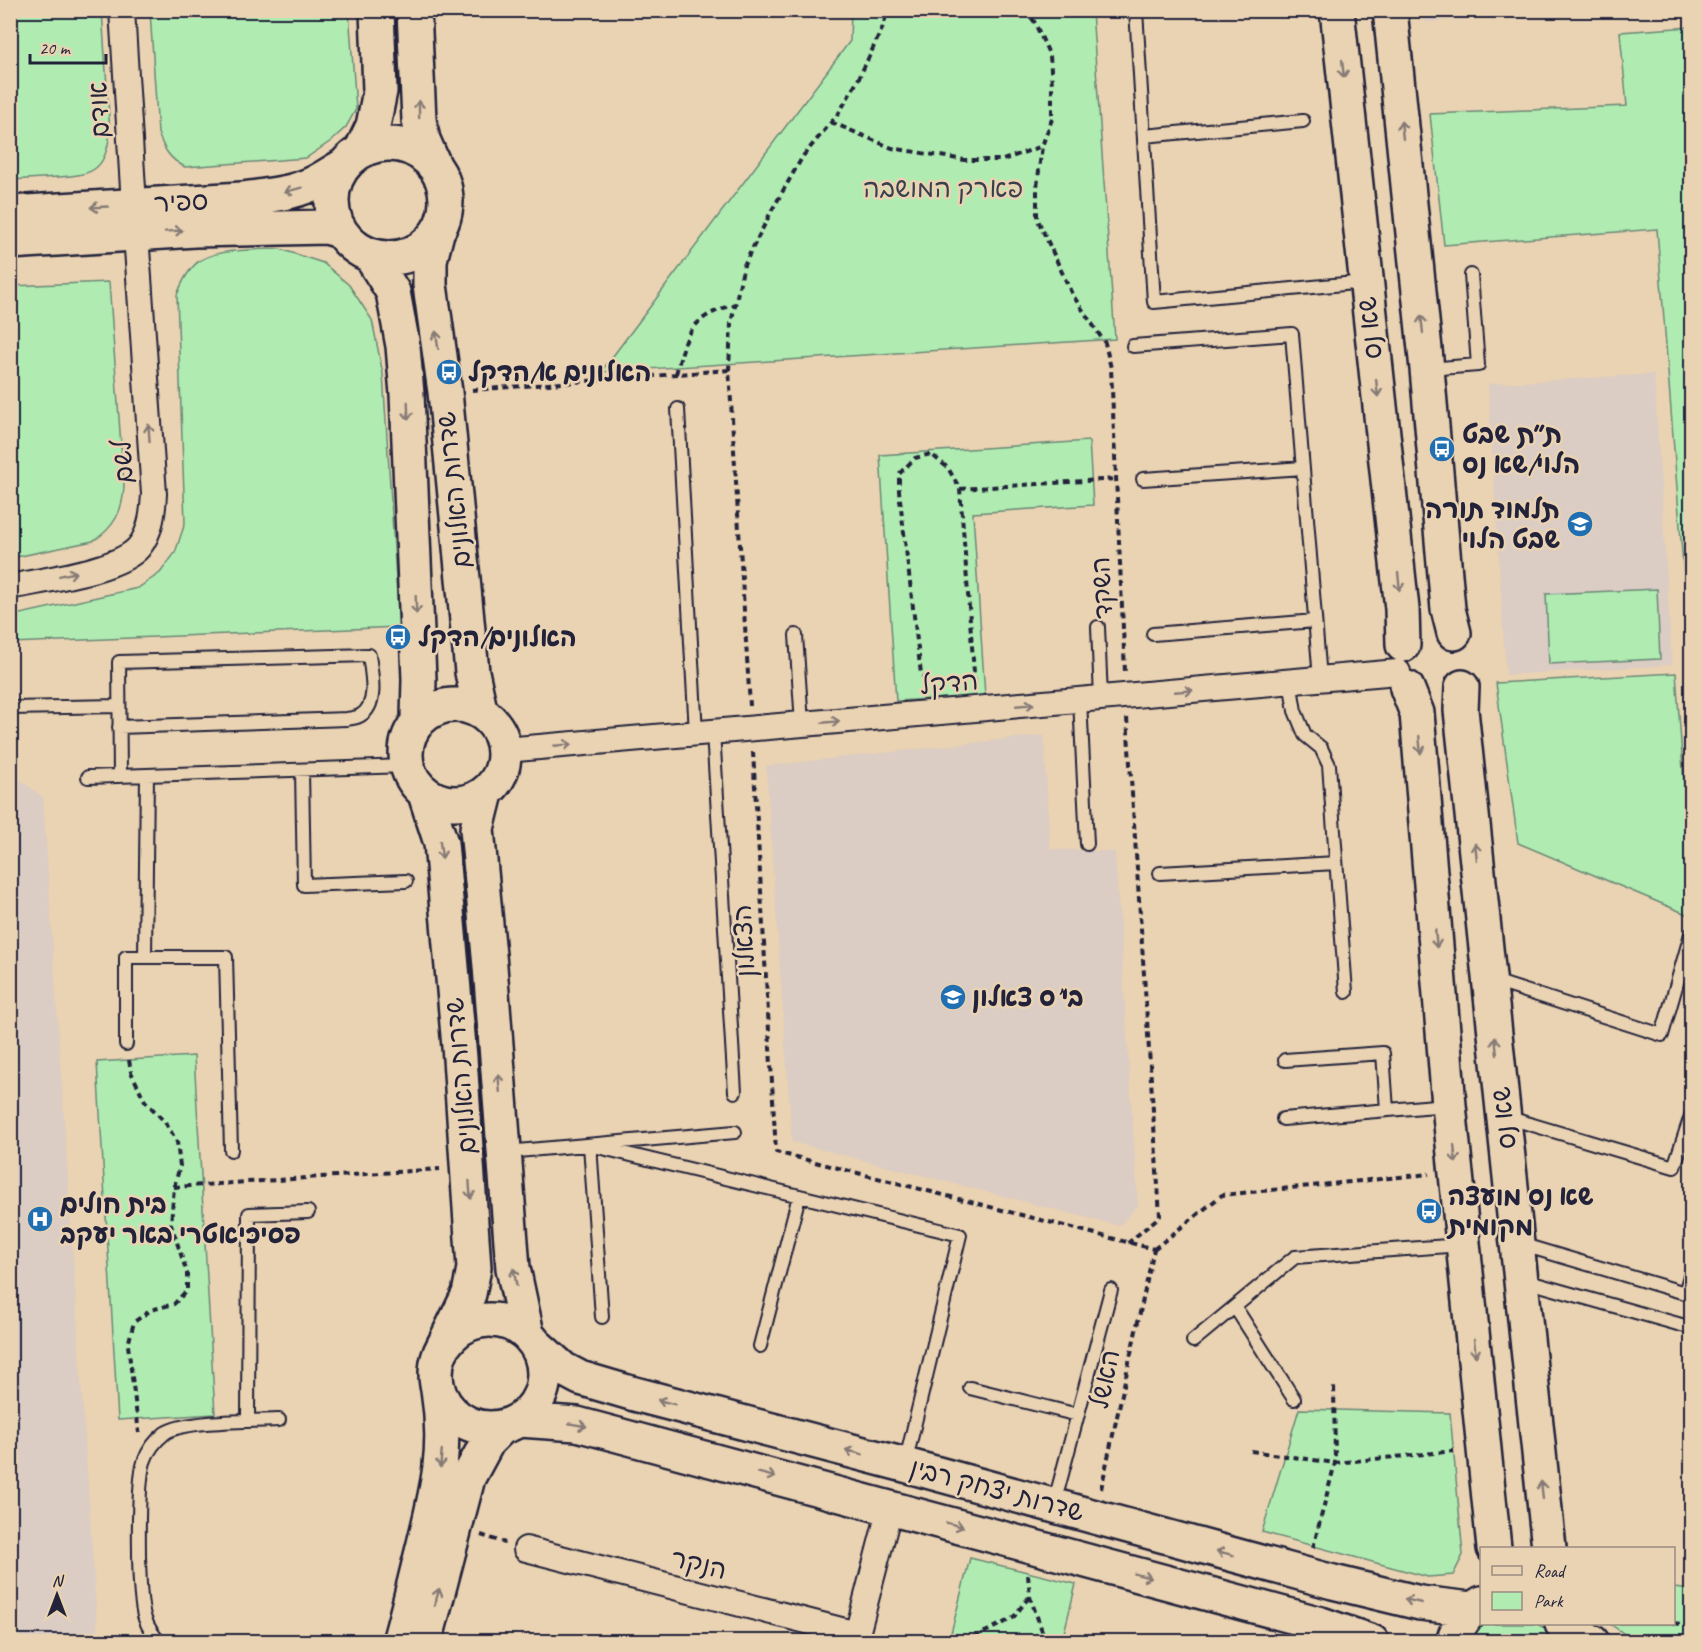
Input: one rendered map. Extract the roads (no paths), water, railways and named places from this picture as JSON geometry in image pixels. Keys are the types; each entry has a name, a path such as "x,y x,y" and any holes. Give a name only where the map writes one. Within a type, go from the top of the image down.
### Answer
{"street":[{"name":"אודם","path":"122,10 135,220"},
{"path":"377,10 380,91 374,126 336,180 332,197 334,215 340,231 353,246 370,255 388,258 407,255 424,247 437,233 444,217 447,199 443,181 423,140 419,120 414,10"},
{"name":"שא נס","path":"1337,10 1402,609 1402,668 1417,714 1449,1105 1494,1547"},
{"name":"שא נס","path":"1390,10 1427,369 1448,609 1454,633"},
{"path":"353,158 384,145 408,147 422,154 434,165"},
{"name":"ספיר","path":"10,242 285,192 314,183 353,158"},
{"name":"ספיר","path":"10,213 135,220 195,230 326,227 340,231"},
{"name":"לשם","path":"10,587 105,566 122,560 138,547 149,528 154,494 135,220"},
{"name":"שדרות האלונים","path":"437,233 430,260 430,285 445,392 472,672 480,711"},
{"name":"שדרות האלונים","path":"370,255 393,292 403,346 418,656 418,720"},
{"path":"1432,627 1443,628 1454,633 1463,642 1468,652 1470,664 1468,676 1462,687 1452,695 1441,699 1422,698 1402,668 1410,636 1432,627"},
{"name":"הדקל","path":"505,750 1320,679 1402,668"},
{"name":"שא נס","path":"1462,687 1461,711 1549,1547"},
{"path":"448,704 465,705 480,711 492,721 501,734 505,750 503,766 497,781 486,793 472,800 456,803 440,801 425,794 414,782 406,766 405,749 409,733 418,720 432,709 448,704"},
{"name":"שדרות האלונים","path":"486,793 477,829 513,1268 531,1339 543,1359 545,1376 541,1393 533,1408 510,1424"},
{"name":"שדרות האלונים","path":"425,794 441,843 468,1167 474,1268 469,1294 438,1366"},
{"name":"שדרות יצחק רבין","path":"1372,1641 1321,1624 577,1424 510,1424 483,1428 465,1423 451,1412 441,1397 438,1366 448,1340 458,1330 471,1323 486,1320 501,1321 515,1326 563,1369 580,1378 1306,1575 1420,1603 1476,1606"},
{"path":"399,1641 440,1473 443,1440 438,1366"},
{"path":"425,1641 471,1472 488,1441 510,1424"},
{"path":"856,1638 890,1508"},
{"name":"הנקר","path":"526,1549 856,1638"},
{"path":"1453,1641 1458,1627 1476,1606"}],"lane":[{"path":"1136,10 1154,302 1365,282"},
{"path":"1144,136 1303,121"},
{"path":"1427,369 1478,365 1471,275"},
{"path":"1132,346 1293,334 1320,679"},
{"path":"678,409 735,1092"},
{"path":"1143,479 1303,468"},
{"path":"1153,634 1316,621"},
{"path":"1087,844 1090,699 1098,627"},
{"path":"796,635 802,724"},
{"path":"119,727 347,719 360,716 366,711 373,695 369,655 119,662 119,727 120,776"},
{"path":"1290,681 1295,711 1305,735 1321,748 1329,765 1346,992"},
{"path":"10,708 119,706"},
{"path":"88,777 406,766"},
{"path":"302,770 304,885 406,881"},
{"path":"145,957 147,775"},
{"path":"1160,873 1336,863"},
{"path":"1489,979 1662,1035 1691,934"},
{"path":"126,1044 126,957 226,957 231,1150"},
{"path":"1285,1060 1383,1053 1387,1110"},
{"path":"1283,1119 1449,1105"},
{"path":"1503,1117 1674,1167 1692,1113"},
{"path":"505,1152 735,1132"},
{"path":"590,1145 960,1235 905,1465"},
{"path":"590,1145 602,1317"},
{"path":"760,1346 799,1196"},
{"path":"248,1421 249,1214 308,1212"},
{"path":"1517,1243 1685,1293 1692,1269"},
{"path":"1193,1341 1295,1257 1464,1245"},
{"path":"1520,1280 1692,1328"},
{"path":"1054,1506 1111,1290"},
{"path":"1235,1306 1294,1399"},
{"path":"970,1388 1078,1415"},
{"path":"160,1641 154,1636 144,1617 140,1572 140,1486 144,1463 152,1445 168,1432 199,1424 279,1420"}],"place":[{"name":"האלונים א/הדקל","path":"449,372"},
{"name":"ת״ת שבט הלוי/שא נס","path":"1442,449"},
{"name":"תלמוד תורה שבט הלוי","path":"1580,524"},
{"name":"האלונים/הדקל","path":"398,637"},
{"name":"בי\"ס צאלון","path":"953,997"},
{"name":"שא נס מועצה מקומית","path":"1429,1211"},
{"name":"בית חולים פסיכיאטרי באר יעקב","path":"40,1219"}],"park label":[{"name":"פארק המושבה","path":"943,188"}]}
